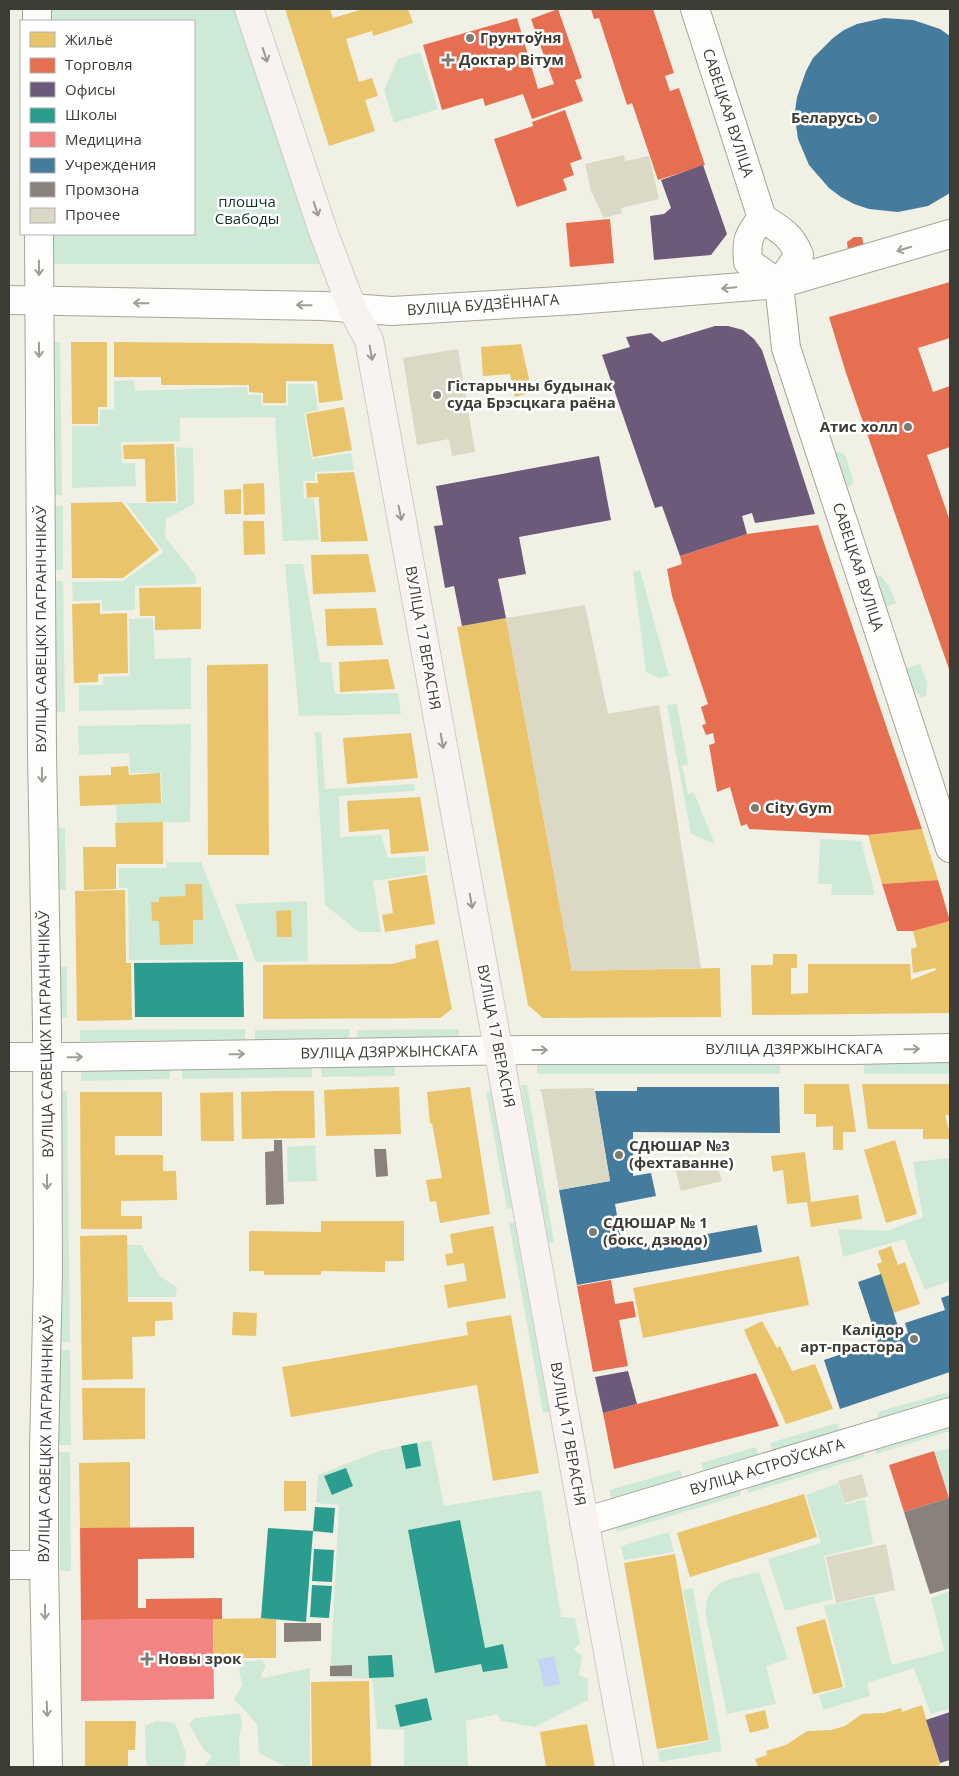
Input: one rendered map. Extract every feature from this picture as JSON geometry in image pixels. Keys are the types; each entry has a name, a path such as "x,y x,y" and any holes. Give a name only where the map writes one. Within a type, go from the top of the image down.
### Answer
{"main road":[{"path":"249,9 323,231 352,308"},
{"name":"ВУЛІЦА 17 ВЕРАСНЯ","path":"352,308 369,340 629,1767"}],"street":[{"name":"САВЕЦКАЯ ВУЛІЦА","path":"695,9 762,218"},
{"path":"762,218 780,229 794,242 799,255 779,284 748,262 746,246 750,233 762,218"},
{"name":"ВУЛІЦА БУДЗЁННАГА","path":"9,300 323,306 392,311 623,296 779,284 950,234"},
{"path":"38,235 39,301"},
{"name":"САВЕЦКАЯ ВУЛІЦА","path":"779,284 786,348 950,848"},
{"name":"ВУЛІЦА САВЕЦКІХ ПАГРАНІЧНІКАЎ","path":"39,301 42,752 47,1058 48,1274 44,1565 48,1767"},
{"name":"ВУЛІЦА ДЗЯРЖЫНСКАГА","path":"9,1057 47,1058 498,1050 950,1048"},
{"name":"ВУЛІЦА АСТРОЎСКАГА","path":"584,1522 950,1412"},
{"path":"9,1565 44,1565"}],"green space":[{"name":"плошча Свабоды","path":"48,9 236,9 321,264 51,264 51,235 195,235 195,20 48,20"},
{"path":"420,52 438,109 394,123 384,90 398,59"},
{"path":"49,342 60,342 62,495 50,495"},
{"path":"134,380 135,391 247,387 248,395 261,395 262,406 288,405 288,384 314,384 318,410 304,413 312,459 351,453 354,470 315,472 315,481 303,481 304,498 314,499 319,540 283,541 275,417 180,418 180,441 121,442 122,463 135,463 136,486 72,488 72,426 99,426 100,410 114,409 114,381"},
{"path":"176,447 193,448 194,504 166,519 165,537 196,576 196,584 135,586 135,610 103,611 102,600 73,601 72,582 123,581 164,552 126,503 178,503"},
{"path":"839,452 845,455 853,479 853,483 848,487 844,487 834,454"},
{"path":"50,506 63,506 63,570 50,570"},
{"path":"285,564 303,564 320,662 331,663 335,694 398,693 401,714 299,716"},
{"path":"640,570 669,676 659,678 646,672 633,572"},
{"path":"876,575 881,576 889,586 896,603 880,609 874,578"},
{"path":"50,581 63,581 65,712 52,712"},
{"path":"153,618 155,659 191,658 191,709 79,711 79,685 103,685 103,677 130,676 129,619"},
{"path":"920,664 927,682 926,696 922,698 911,687 905,669"},
{"path":"677,704 688,764 682,766 688,794 694,793 715,844 691,834 667,705"},
{"path":"191,724 190,822 117,823 116,805 162,803 161,773 130,773 129,753 79,755 78,726"},
{"path":"315,731 321,733 325,789 414,784 415,791 339,796 340,837 381,835 388,858 425,856 426,873 373,881 381,932 359,932 325,905"},
{"path":"52,828 65,828 66,890 53,890"},
{"path":"820,839 861,841 875,895 831,895 832,884 818,884"},
{"path":"167,862 201,862 239,960 129,960 128,888 119,888 119,868 166,868"},
{"path":"307,901 308,961 256,962 235,904"},
{"path":"54,967 67,967 67,1017 54,1017"},
{"path":"245,1029 245,1040 80,1041 80,1030"},
{"path":"349,1029 349,1041 255,1041 255,1030"},
{"path":"459,1029 459,1040 357,1040 357,1030"},
{"path":"950,1062 950,1074 864,1074 864,1063"},
{"path":"537,1063 780,1064 780,1074 537,1074"},
{"path":"394,1064 395,1076 322,1077 321,1066"},
{"path":"312,1066 312,1077 182,1079 182,1068"},
{"path":"170,1068 170,1079 81,1081 81,1069"},
{"path":"521,1085 527,1085 554,1242 547,1243"},
{"path":"494,1090 516,1208 507,1209 486,1092"},
{"path":"56,1091 67,1091 70,1342 58,1342"},
{"path":"315,1145 317,1181 288,1182 287,1147"},
{"path":"948,1158 950,1172 950,1281 925,1290 904,1239 843,1257 838,1229 887,1231 923,1217 913,1162"},
{"path":"518,1222 552,1411 543,1413 509,1223"},
{"path":"127,1245 141,1245 160,1276 177,1288 175,1297 128,1297"},
{"path":"58,1350 70,1350 71,1445 59,1445"},
{"path":"948,1392 950,1400 880,1425 877,1412"},
{"path":"950,1421 950,1431 876,1454 873,1444"},
{"path":"837,1423 841,1436 774,1456 770,1443"},
{"path":"431,1440 444,1506 541,1490 561,1617 575,1618 580,1643 574,1649 582,1656 579,1675 588,1679 588,1700 535,1727 501,1721 497,1714 466,1721 468,1767 404,1767 404,1730 377,1729 372,1679 330,1677 339,1505 316,1503 318,1475 379,1451"},
{"path":"756,1447 760,1461 705,1477 701,1463"},
{"path":"862,1447 865,1457 748,1493 745,1482"},
{"path":"950,1448 950,1497 948,1494 936,1495 932,1481 940,1467 935,1452"},
{"path":"59,1452 70,1452 71,1571 60,1571"},
{"path":"680,1470 684,1483 613,1503 609,1490"},
{"path":"838,1483 845,1505 865,1499 873,1544 824,1556 833,1599 785,1611 768,1559 821,1543 806,1495"},
{"path":"738,1484 741,1495 617,1532 614,1522"},
{"path":"669,1532 674,1552 624,1560 621,1546"},
{"path":"759,1572 788,1659 766,1666 776,1704 727,1714 706,1616 706,1604 714,1588 721,1583"},
{"path":"693,1588 722,1751 660,1762 658,1751 710,1741 683,1590"},
{"path":"950,1591 950,1709 931,1714 914,1668 867,1683 870,1696 823,1710 819,1695 846,1687 824,1606 874,1596 892,1665 944,1651 931,1598"},
{"path":"262,1660 266,1667 261,1674 263,1678 310,1668 310,1767 286,1767 259,1753 257,1724 234,1699 242,1685 239,1669 241,1662"},
{"path":"240,1713 242,1724 239,1738 240,1767 203,1767 212,1757 203,1749 189,1724 195,1718"},
{"path":"156,1721 175,1723 186,1753 184,1767 147,1767 145,1726"}],"water":[{"path":"554,1656 560,1684 544,1687 538,1659"}],"building: Жильё":[{"path":"285,9 330,9 333,18 363,9 408,9 413,23 373,36 372,31 346,39 359,82 372,78 378,96 365,100 375,131 329,146"},
{"path":"71,342 107,342 107,407 98,407 98,424 72,424"},
{"path":"114,342 333,344 343,400 319,403 317,381 286,381 286,403 263,403 263,393 249,392 249,385 161,385 161,377 114,377"},
{"path":"521,344 532,392 515,397 510,374 483,376 481,347"},
{"path":"344,407 352,450 313,457 306,414"},
{"path":"174,444 176,501 146,502 145,459 124,459 123,445"},
{"path":"354,472 368,541 321,542 319,497 307,498 306,483 318,483 317,474"},
{"path":"264,483 265,514 244,515 243,484"},
{"path":"241,489 241,514 225,514 224,490"},
{"path":"122,502 159,550 123,578 72,578 71,503"},
{"path":"243,521 264,521 265,554 244,555"},
{"path":"368,554 376,592 313,594 311,555"},
{"path":"201,587 201,629 155,630 155,616 140,616 139,588"},
{"path":"100,603 100,614 127,613 128,673 98,674 98,682 74,683 72,604"},
{"path":"376,608 383,645 327,646 325,609"},
{"path":"506,618 572,971 720,968 721,1017 543,1018 528,1005 457,627"},
{"path":"388,659 395,689 340,692 339,662"},
{"path":"268,664 269,855 208,855 207,665"},
{"path":"411,733 418,778 347,784 343,738"},
{"path":"128,766 129,775 160,773 161,803 80,806 79,776 111,775 111,767"},
{"path":"420,797 429,851 391,854 389,829 349,832 347,801"},
{"path":"163,822 163,864 116,864 116,889 84,890 83,847 116,847 115,823"},
{"path":"922,829 938,880 882,884 868,835"},
{"path":"427,875 435,924 385,932 382,915 393,913 388,881"},
{"path":"185,884 202,884 203,920 193,920 193,944 160,945 159,921 152,921 151,902 159,902 159,897 186,896"},
{"path":"125,890 126,963 131,963 132,1020 77,1021 75,891"},
{"path":"291,910 292,937 277,937 276,911"},
{"path":"948,921 950,928 950,1013 752,1015 751,965 773,965 773,954 797,954 797,968 791,968 791,994 808,993 808,964 910,964 911,980 936,970 935,968 913,973 911,949 917,947 913,931"},
{"path":"438,940 452,1009 440,1018 263,1019 263,965 392,964 416,958 415,945"},
{"path":"804,1084 849,1084 856,1132 843,1132 843,1150 833,1150 833,1126 816,1127 816,1114 804,1114"},
{"path":"862,1084 950,1084 950,1115 945,1115 950,1139 923,1139 923,1129 868,1129"},
{"path":"399,1087 401,1134 326,1136 324,1090"},
{"path":"470,1087 490,1214 440,1223 436,1201 430,1202 426,1180 442,1178 432,1123 430,1124 427,1092"},
{"path":"314,1091 315,1138 242,1139 241,1092"},
{"path":"80,1092 162,1092 162,1136 115,1136 115,1155 163,1155 163,1171 176,1171 177,1200 121,1201 121,1216 142,1216 142,1229 81,1229"},
{"path":"233,1092 234,1141 201,1141 200,1093"},
{"path":"895,1140 917,1214 886,1223 864,1150"},
{"path":"805,1152 811,1202 858,1195 862,1219 811,1227 807,1202 787,1204 783,1170 773,1172 771,1156"},
{"path":"321,1221 404,1221 404,1261 385,1261 385,1272 321,1271 321,1275 264,1275 264,1271 249,1271 249,1231 321,1232"},
{"path":"493,1226 506,1298 448,1308 444,1285 467,1281 464,1263 447,1266 445,1254 453,1253 450,1234"},
{"path":"127,1235 128,1302 172,1302 173,1320 155,1321 155,1336 132,1337 133,1379 82,1380 80,1236"},
{"path":"891,1246 898,1265 905,1262 920,1304 893,1313 877,1264 882,1262 878,1251"},
{"path":"799,1256 809,1305 643,1338 633,1288"},
{"path":"233,1312 257,1313 256,1336 232,1335"},
{"path":"511,1315 539,1473 493,1481 477,1385 291,1417 282,1367 468,1335 466,1322"},
{"path":"762,1321 777,1348 780,1346 792,1371 815,1364 833,1409 786,1424 744,1330"},
{"path":"82,1388 145,1388 145,1439 83,1440"},
{"path":"130,1462 130,1528 80,1528 79,1463"},
{"path":"284,1481 306,1481 306,1511 284,1511"},
{"path":"804,1494 817,1537 690,1577 677,1533"},
{"path":"675,1554 709,1740 657,1749 624,1563"},
{"path":"276,1618 276,1658 214,1658 213,1619"},
{"path":"825,1619 843,1687 813,1694 796,1627"},
{"path":"369,1681 371,1767 312,1767 311,1682"},
{"path":"922,1705 940,1765 932,1767 758,1767 755,1759 767,1755 766,1751 786,1745 807,1731 831,1730 845,1726 862,1714 884,1713 901,1708 902,1712"},
{"path":"765,1710 769,1728 750,1733 745,1715"},
{"path":"85,1721 136,1721 135,1750 128,1750 128,1767 85,1767"},
{"path":"587,1724 595,1767 546,1767 540,1732"}],"building: Торговля":[{"path":"558,9 582,78 575,80 583,101 532,119 523,94 485,106 483,98 442,110 423,45 517,18 538,89 554,84 531,19"},
{"path":"591,9 653,9 674,73 665,76 670,91 679,88 705,165 658,180 632,103 627,105 599,18 594,19"},
{"path":"565,110 582,159 570,163 574,175 563,179 567,190 517,207 494,139 533,126 532,122"},
{"path":"610,219 614,263 570,267 566,223"},
{"path":"854,237 862,237 865,251 848,251 847,242"},
{"path":"950,282 950,338 918,348 933,392 950,386 950,447 927,455 950,521 950,672 846,373 829,317"},
{"path":"818,525 922,829 868,835 749,829 747,824 741,826 730,787 717,792 709,745 715,743 713,733 706,735 702,725 706,724 701,707 708,704 672,596 667,569 682,564 680,556 747,534"},
{"path":"938,880 950,921 913,931 897,931 882,884"},
{"path":"611,1280 615,1304 633,1301 636,1317 619,1320 628,1366 593,1372 577,1286"},
{"path":"756,1373 779,1426 614,1469 603,1413"},
{"path":"934,1451 949,1498 904,1512 889,1465"},
{"path":"194,1527 194,1558 138,1559 138,1608 146,1608 146,1599 222,1598 222,1619 81,1620 80,1528"}],"building: Офисы":[{"path":"703,165 727,234 711,255 654,260 650,216 664,214 671,208 661,180"},
{"path":"715,326 728,326 743,330 754,339 762,350 815,514 755,523 752,513 742,516 747,534 680,556 662,506 655,508 602,355 630,347 626,337 651,333 662,342"},
{"path":"599,456 611,520 519,537 526,574 498,579 506,618 462,626 454,586 445,588 434,526 443,525 436,486"},
{"path":"628,1371 637,1404 603,1413 595,1377"},
{"path":"950,1712 950,1760 940,1763 926,1720"}],"building: Школы":[{"path":"243,962 244,1017 135,1017 134,963"},
{"path":"417,1443 421,1466 406,1469 401,1446"},
{"path":"346,1468 353,1486 332,1495 324,1476"},
{"path":"315,1507 335,1508 333,1533 313,1531"},
{"path":"460,1520 485,1648 503,1644 508,1668 483,1672 481,1664 435,1673 408,1530"},
{"path":"268,1528 313,1531 306,1622 261,1618"},
{"path":"314,1549 334,1550 332,1582 312,1581"},
{"path":"312,1585 332,1586 329,1618 310,1617"},
{"path":"392,1655 394,1677 369,1678 368,1656"},
{"path":"427,1698 432,1720 400,1727 395,1705"}],"building: Медицина":[{"name":"Новы зрок","path":"213,1619 214,1699 81,1701 81,1620"}],"building: Учреждения":[{"name":"Беларусь","path":"884,18 913,20 940,29 950,36 950,193 928,206 898,212 869,209 854,204 829,188 809,165 798,139 796,125 797,97 806,71 813,58 844,30 857,24"},
{"path":"637,1087 779,1087 780,1133 633,1132 633,1176 651,1173 656,1196 615,1204 623,1249 757,1225 762,1252 577,1285 559,1190 610,1181 595,1091 637,1091"},
{"name":"Калідор арт-прастора","path":"881,1274 901,1336 908,1333 905,1323 945,1310 941,1298 950,1295 950,1372 840,1409 824,1360 878,1342 858,1282"}],"building: Промзона":[{"path":"274,1140 282,1140 284,1204 266,1205 265,1152 274,1151"},
{"path":"374,1149 386,1149 388,1176 376,1177"},
{"path":"950,1498 950,1588 930,1594 904,1512"},
{"path":"284,1623 321,1623 321,1641 284,1642"},
{"path":"352,1665 352,1676 330,1676 330,1666"}],"building: Прочее":[{"path":"624,155 625,161 649,156 659,199 621,208 622,213 604,218 591,191 585,164"},
{"path":"458,349 475,452 452,456 449,439 417,445 403,358"},
{"path":"585,605 608,714 659,705 701,968 572,971 506,618"},
{"path":"594,1088 610,1181 559,1190 541,1089"},
{"path":"716,1161 722,1181 681,1191 674,1165"},
{"path":"862,1474 868,1496 845,1503 838,1481"},
{"path":"886,1544 895,1590 836,1603 826,1557"}],"place":[{"name":"Грунтоўня","path":"470,38"},
{"name":"Доктар Вітум","path":"448,60"},
{"name":"Беларусь","path":"873,118"},
{"name":"Гістарычны будынак суда Брэсцкага раёна","path":"437,395"},
{"name":"Атис холл","path":"908,427"},
{"name":"City Gym","path":"755,808"},
{"name":"СДЮШАР №3 (фехтаванне)","path":"619,1155"},
{"name":"СДЮШАР № 1 (бокс, дзюдо)","path":"593,1232"},
{"name":"Калідор арт-прастора","path":"914,1339"},
{"name":"Новы зрок","path":"147,1659"}]}
